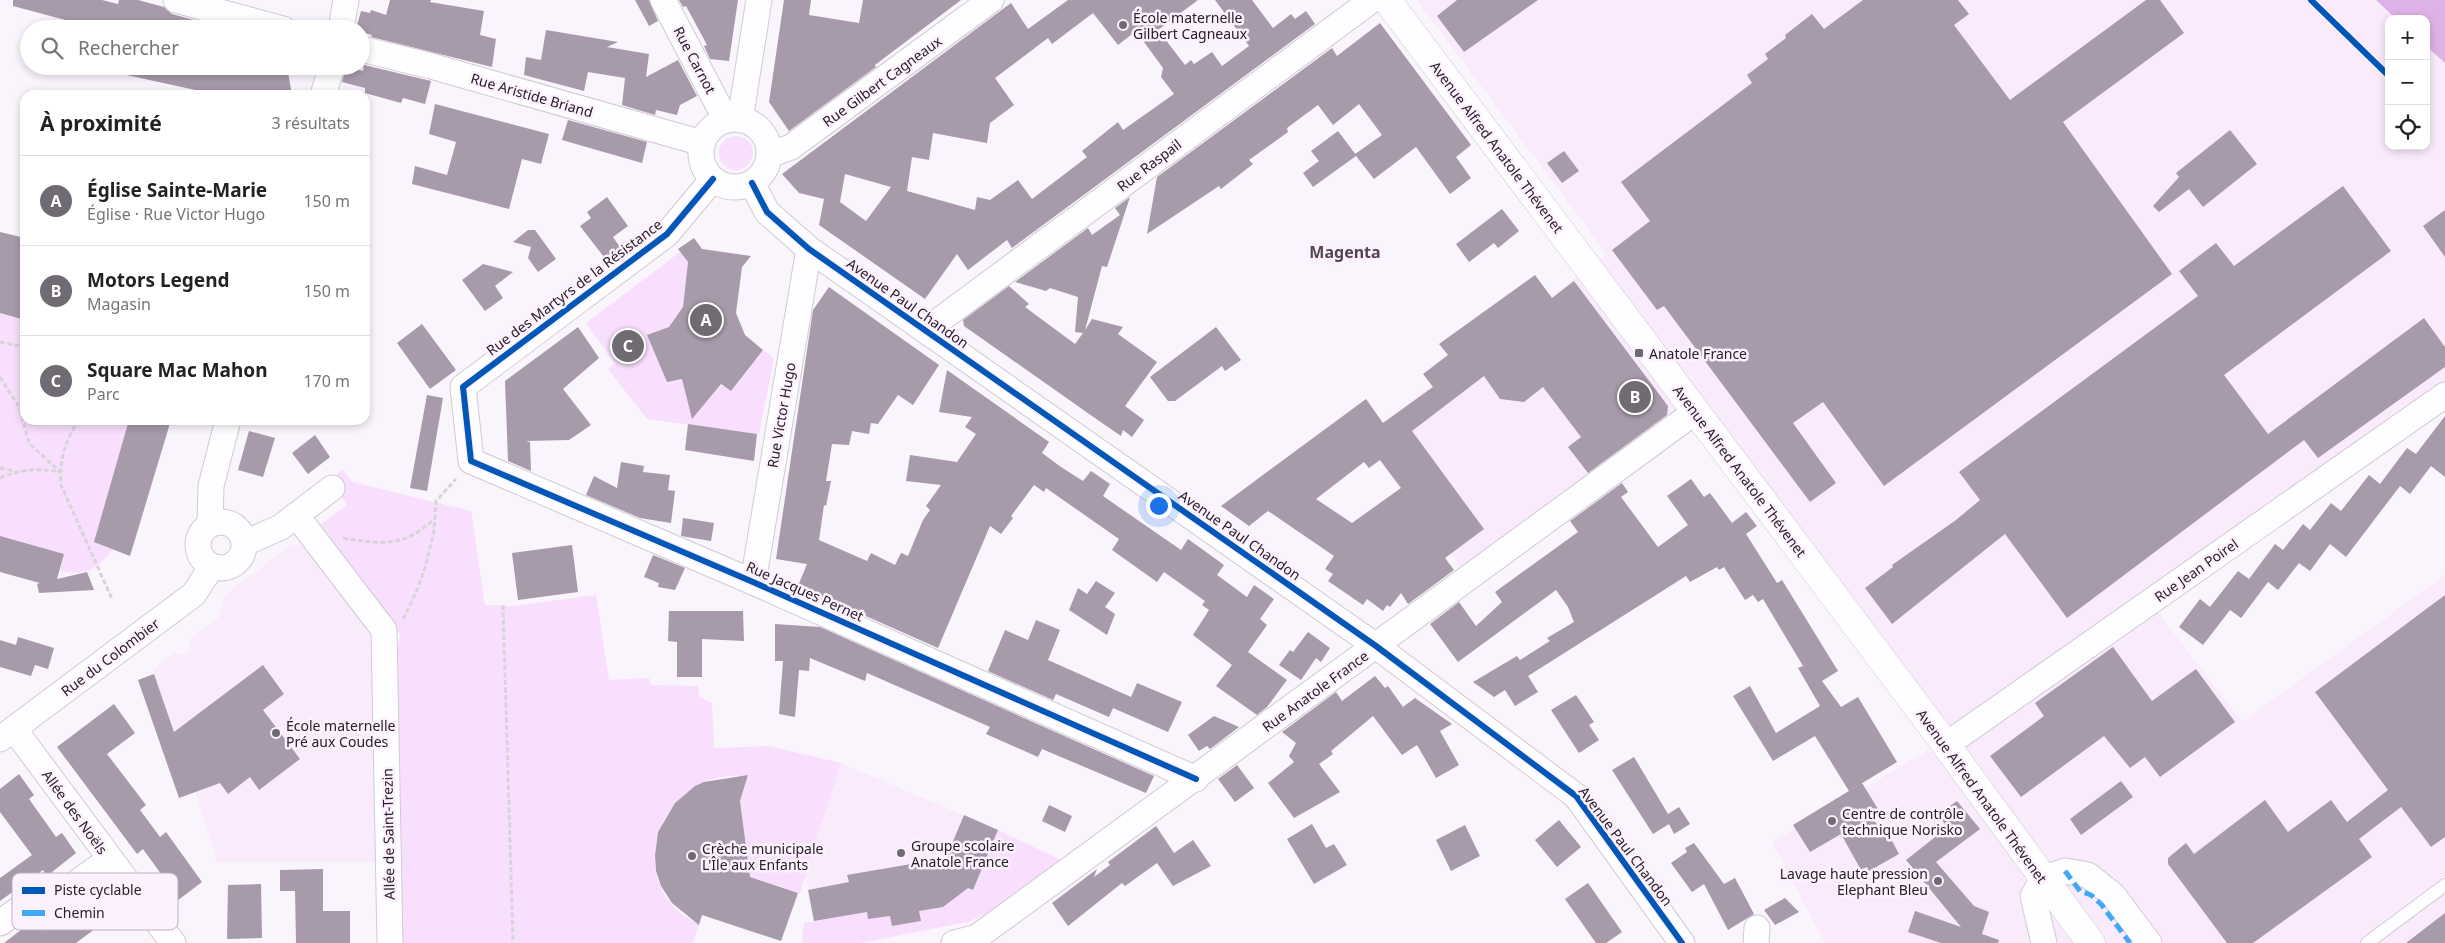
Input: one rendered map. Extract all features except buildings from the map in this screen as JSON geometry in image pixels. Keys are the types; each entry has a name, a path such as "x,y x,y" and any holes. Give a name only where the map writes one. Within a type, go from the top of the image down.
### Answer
{"main road":[{"name":"Avenue Alfred Anatole Thévenet","path":"1387,0 1946,745 2091,943"}],"street":[{"path":"176,0 250,20"},
{"path":"343,20 346,0"},
{"name":"Rue Carnot","path":"663,0 733,120"},
{"path":"733,120 759,0"},
{"name":"Rue Gilbert Cagneaux","path":"769,155 791,147 991,0"},
{"name":"Rue Raspail","path":"929,333 941,319 1372,0"},
{"name":"Rue Aristide Briand","path":"370,51 431,66 702,144"},
{"path":"325,90 330,75"},
{"path":"733,120 758,128 768,145 769,155 763,171 752,182 731,187 713,179 702,162 702,144 711,129 733,120"},
{"name":"Rue des Martyrs de la Résistance","path":"471,461 464,387 667,234 713,179"},
{"name":"Avenue Paul Chandon","path":"752,182 767,212 809,248 1376,646 1576,796 1682,943"},
{"name":"Rue Victor Hugo","path":"753,582 809,248"},
{"name":"Rue Jean Poirel","path":"1946,745 2445,395"},
{"name":"Rue Anatole France","path":"966,940 1196,779 1549,517 1695,412"},
{"path":"210,524 211,486 227,425"},
{"name":"Rue Jacques Pernet","path":"471,461 753,582 1196,779"},
{"path":"245,543 281,527 332,488"},
{"path":"296,515 384,630"},
{"path":"219,521 228,522 236,527 242,534 245,543 243,553 238,561 230,566 221,568 212,566 204,560 198,551 198,540 202,531 210,524 219,521"},
{"name":"Rue du Colombier","path":"7,734 194,594 212,566"},
{"name":"Allée de Saint-Trezin","path":"384,630 390,943"},
{"name":"Allée des Noëls","path":"7,734 120,873"},
{"path":"90,873 110,859"},
{"path":"2044,943 2033,896 2043,879 2064,872 2088,876 2113,894 2149,943"},
{"path":"0,923 12,914"},
{"name":"Allée des Noëls","path":"163,930 173,943"}],"lane":[{"path":"2368,943 2445,886"}],"path":[{"path":"0,342 20,346"},
{"path":"0,377 19,407 20,414"},
{"path":"23,425 29,443 60,473"},
{"path":"76,425 64,448 60,473 62,485 69,506 112,599"},
{"path":"384,630 400,624 407,614 426,564 435,518 436,502 471,461"},
{"path":"0,468 14,471 44,470 60,473"},
{"path":"0,478 14,471"},
{"path":"316,540 322,535 326,535 380,542 402,541 420,532 435,518"},
{"path":"504,606 513,943"}],"shaded area":[{"path":"1417,0 2376,0 2392,15 2385,15 2385,150 2430,150 2430,50 2445,63 2445,382 1952,731 1700,393 1465,572 1362,438 1607,254"},
{"path":"2376,0 2445,0 2445,63 2430,50 2430,15 2392,15"},
{"path":"736,136 748,141 753,153 748,165 736,170 724,165 719,153 724,141"},
{"path":"680,252 688,262 683,307 669,327 647,335 667,381 700,380 717,384 731,391 763,350 774,358 759,434 647,419 608,369 615,363 586,323"},
{"path":"0,313 20,319 20,425 128,425 113,549 102,562 84,572 60,571 64,554 0,536"},
{"path":"343,470 352,482 471,511 485,605 513,606 596,595 609,680 649,678 651,685 698,686 699,696 712,703 714,748 768,746 841,763 800,893 750,877 740,801 748,777 717,778 692,789 672,808 659,832 655,858 659,884 674,907 699,924 693,943 401,943 397,646 401,636 319,526 347,505 329,480"},
{"name":"École maternelle Pré aux Coudes","path":"292,544 303,545 376,637 379,862 217,862 154,674 154,669 174,653 183,656 190,650 189,640 218,618 225,595"},
{"path":"2445,575 2445,943 1825,943 1772,842 1927,751 1959,751 2156,610 2242,722"},
{"name":"Groupe scolaire Anatole France","path":"841,763 998,830 973,890 921,921 892,926 868,919 867,912 814,921 806,876"},
{"path":"998,830 1061,860 990,912 968,922 860,943 802,943 804,923 867,912 869,919 890,916 892,926 921,921 919,911 968,888 973,890"}],"marked path":[{"path":"2065,871 2080,891 2091,895 2101,904 2130,943"}],"cycle path":[{"path":"2311,0 2385,72"},
{"path":"713,179 667,234 463,387 471,461 753,582 1196,779"},
{"path":"752,183 767,212 809,249 1376,646 1576,796 1682,943"}],"place":[{"name":"École maternelle Gilbert Cagneaux","path":"1123,25"},
{"name":"Église Sainte-Marie","path":"706,320"},
{"name":"Square Mac Mahon","path":"628,346"},
{"name":"Anatole France","path":"1639,353"},
{"name":"Motors Legend","path":"1635,397"},
{"name":"École maternelle Pré aux Coudes","path":"276,733"},
{"name":"Centre de contrôle technique Norisko","path":"1832,821"},
{"name":"Groupe scolaire Anatole France","path":"901,853"},
{"name":"Crèche municipale L'Île aux Enfants","path":"692,856"},
{"name":"Lavage haute pression Elephant Bleu","path":"1938,881"}],"district":[{"name":"Magenta","path":"1345,252"}]}
